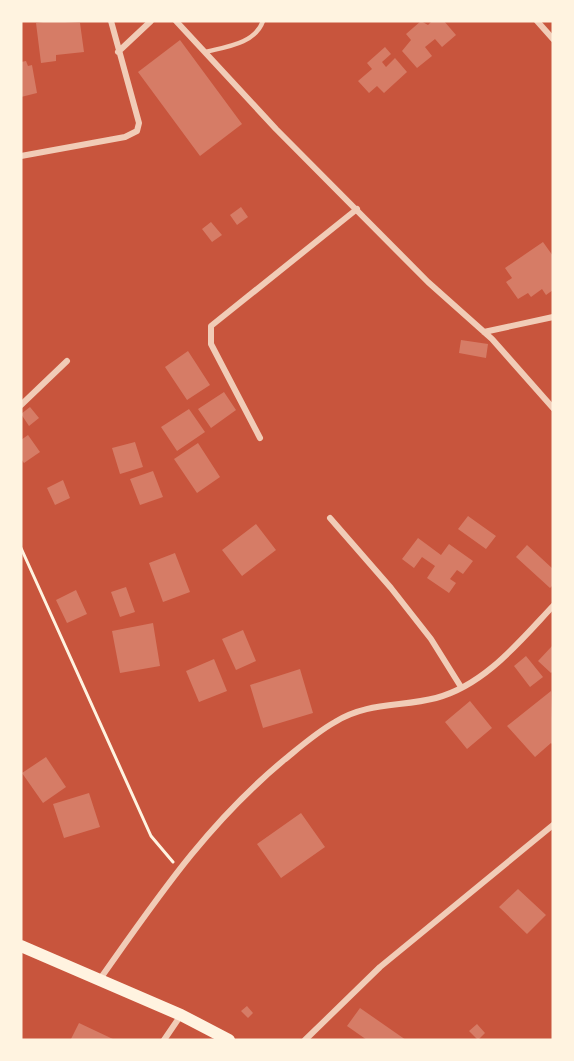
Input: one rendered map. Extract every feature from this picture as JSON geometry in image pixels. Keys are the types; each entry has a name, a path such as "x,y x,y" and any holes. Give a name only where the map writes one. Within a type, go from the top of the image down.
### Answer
{"main road":[{"path":"21,946 181,1015 229,1040"}],"street":[{"path":"21,156 125,137 137,131 139,123 111,21"},
{"path":"118,52 151,21"},
{"path":"176,21 268,121 428,282 484,332 553,408"},
{"path":"537,21 553,39"},
{"path":"260,438 211,344 211,326 357,209"},
{"path":"484,332 553,317"},
{"path":"21,405 67,361"},
{"path":"330,518 417,622 461,687"},
{"path":"100,980 178,867 245,793 334,722 367,708 438,697 461,687 498,662 553,606"},
{"path":"305,1040 380,967 553,825"},
{"path":"164,1040 181,1015"}],"lane":[{"path":"205,52 247,39 256,33 263,21"}],"path":[{"path":"21,548 151,837 178,867"}],"building":[{"path":"50,21 80,23 84,52 56,55 56,61 41,63 36,23"},
{"path":"421,21 428,25 432,21 444,21 456,35 442,47 435,39 425,47 432,56 417,68 402,51 411,40 406,34"},
{"path":"180,40 242,124 200,156 138,72"},
{"path":"385,47 391,54 382,62 386,67 395,58 407,72 384,93 377,86 369,93 358,81 372,69 367,63"},
{"path":"26,61 28,66 32,65 37,93 21,97 21,62"},
{"path":"241,207 248,217 237,225 230,215"},
{"path":"211,222 222,235 212,242 202,229"},
{"path":"543,242 553,256 553,290 546,295 542,289 531,297 528,293 518,299 506,282 512,278 505,268"},
{"path":"461,340 488,344 486,358 459,353"},
{"path":"188,351 210,385 187,400 165,367"},
{"path":"224,392 236,410 211,428 198,409"},
{"path":"30,407 39,418 29,426 21,414"},
{"path":"189,409 205,432 177,451 161,427"},
{"path":"28,435 40,452 24,463 21,459 21,440"},
{"path":"135,442 143,467 120,474 112,448"},
{"path":"198,443 220,477 197,493 174,459"},
{"path":"153,471 163,497 140,505 130,479"},
{"path":"63,480 70,498 55,505 47,488"},
{"path":"468,516 496,536 486,549 458,529"},
{"path":"256,524 276,550 242,576 222,550"},
{"path":"418,538 441,555 449,544 473,561 463,574 457,570 450,579 456,583 449,593 427,578 435,566 422,557 414,568 402,559"},
{"path":"527,545 553,569 553,585 550,588 516,557"},
{"path":"175,553 190,592 163,602 149,563"},
{"path":"126,587 135,612 120,617 111,592"},
{"path":"76,590 87,614 67,623 56,600"},
{"path":"153,623 160,666 120,673 112,631"},
{"path":"243,630 256,661 236,670 222,639"},
{"path":"553,645 553,671 551,673 538,661"},
{"path":"526,656 543,677 530,687 514,666"},
{"path":"214,659 227,691 199,702 186,671"},
{"path":"300,669 313,713 263,728 250,685"},
{"path":"551,691 553,745 551,743 535,757 507,726"},
{"path":"470,701 492,728 467,749 445,722"},
{"path":"46,757 66,787 43,803 22,773"},
{"path":"89,793 100,827 64,838 53,804"},
{"path":"301,813 325,847 281,878 257,844"},
{"path":"518,889 546,915 527,934 499,907"},
{"path":"247,1006 253,1013 248,1018 241,1011"},
{"path":"360,1008 406,1040 367,1040 347,1026"},
{"path":"79,1023 115,1040 71,1039"},
{"path":"477,1024 485,1033 478,1040 469,1031"}]}
